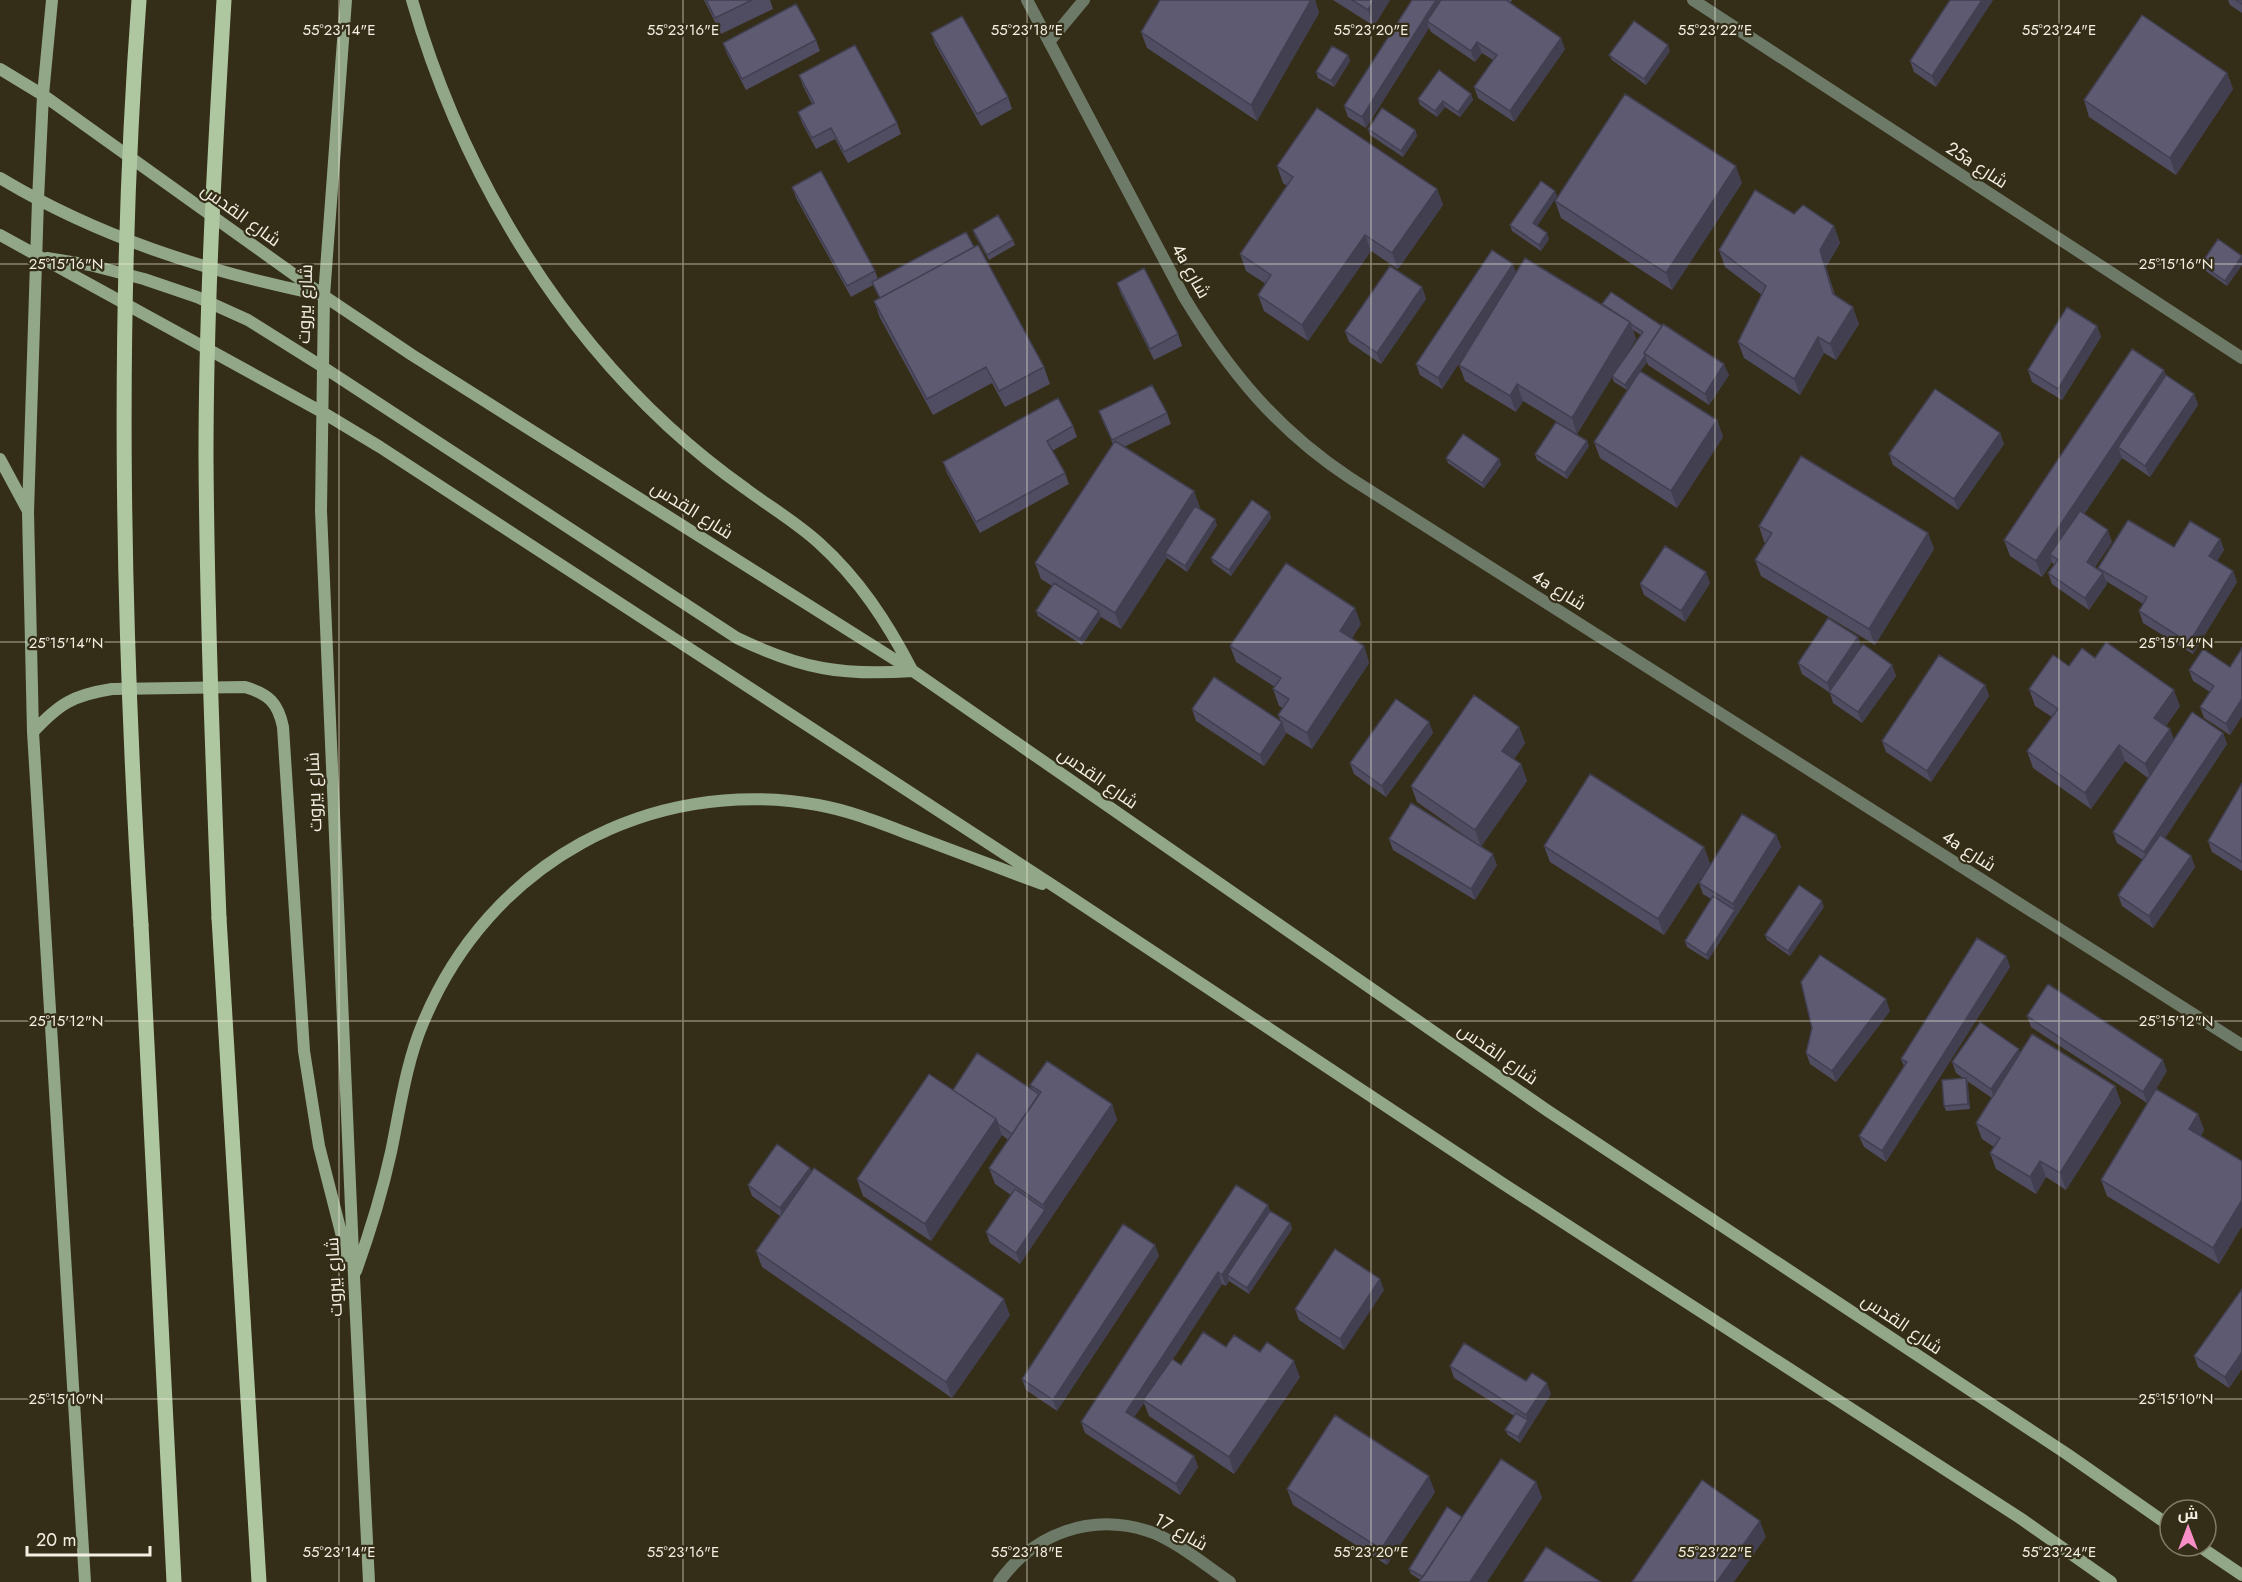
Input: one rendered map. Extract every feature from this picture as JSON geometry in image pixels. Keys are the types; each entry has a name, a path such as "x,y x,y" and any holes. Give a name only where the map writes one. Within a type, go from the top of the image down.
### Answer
{"main road":[{"path":"52,0 43,95 35,256 28,512 33,732 86,1582"},
{"path":"139,0 128,217 124,394 125,571 129,724 174,1582"},
{"path":"224,0 211,223 206,454 209,687 219,918 259,1582"},
{"name":"شارع بيروت","path":"346,0 324,296 321,511 369,1582"},
{"path":"35,256 90,265 134,276 197,297 248,320 737,638 770,654 805,665 841,672 877,674 913,671 893,633 851,575 819,543 787,516 746,489 669,426 608,364 563,309 490,194 451,114 412,0"},
{"name":"شارع القدس","path":"0,69 43,95 324,296 412,355 913,671 1548,1111 2057,1448 2158,1518"},
{"path":"0,178 38,201 162,254 269,284 324,296"},
{"path":"0,235 322,412 390,453 1063,892 1502,1183 2020,1518 2111,1582"},
{"path":"0,459 28,512"},
{"path":"33,732 52,711 71,699 90,692 112,689 245,687 265,696 280,712 283,727 308,1080 329,1190 354,1278"},
{"path":"354,1278 383,1186 415,1047 422,1024 441,983 466,944 496,907 536,872 579,843 636,817 703,801 765,798 820,805 867,818 1063,892"},
{"path":"2217,1558 2242,1575"}],"street":[{"name":"4a شارع","path":"1027,0 1184,297 1210,339 1239,380 1273,416 1310,449 1370,491 2242,1045"},
{"path":"1049,42 1084,0"},
{"name":"25a شارع","path":"1693,0 2242,358"},
{"name":"شارع 17","path":"999,1582 1009,1568 1042,1541 1077,1527 1114,1523 1150,1531 1230,1582"}],"building":[{"path":"706,0 752,0 715,18"},
{"path":"1160,0 1311,0 1251,105 1141,32"},
{"path":"1352,0 1374,0 1368,10"},
{"path":"1412,0 1436,0 1362,117 1344,106"},
{"path":"1441,0 1506,0 1561,38 1510,111 1474,87 1497,55 1477,42 1471,51 1427,21"},
{"path":"1950,0 1982,0 1932,76 1910,61"},
{"path":"796,4 816,40 742,79 723,43"},
{"path":"2142,15 2227,73 2170,158 2084,100"},
{"path":"962,16 1008,97 977,114 931,33"},
{"path":"1634,21 1668,45 1644,79 1609,55"},
{"path":"855,45 897,123 844,152 831,128 812,138 798,112 814,103 799,75"},
{"path":"1332,46 1348,55 1331,81 1316,72"},
{"path":"1439,70 1471,94 1458,112 1443,101 1435,111 1418,99"},
{"path":"1625,94 1736,166 1666,273 1555,201"},
{"path":"1317,108 1437,189 1392,253 1365,235 1302,325 1258,295 1271,275 1240,254 1293,177 1277,166"},
{"path":"1382,108 1415,130 1401,151 1368,129"},
{"path":"821,171 875,271 847,286 792,187"},
{"path":"1541,181 1555,191 1533,223 1547,233 1539,245 1510,225"},
{"path":"1755,190 1794,214 1803,205 1834,226 1820,250 1833,294 1853,307 1830,344 1818,337 1794,379 1738,342 1766,286 1719,250"},
{"path":"998,215 1013,240 987,255 973,230"},
{"path":"966,232 974,247 880,298 872,282"},
{"path":"2218,239 2242,256 2225,281 2201,264"},
{"path":"978,245 1044,367 999,391 986,367 927,399 874,301"},
{"path":"1492,250 1513,264 1438,378 1416,364"},
{"path":"1525,258 1630,322 1572,418 1517,384 1510,396 1459,365"},
{"path":"1390,266 1422,287 1377,353 1345,331"},
{"path":"1144,268 1178,334 1150,349 1117,283"},
{"path":"1611,292 1662,326 1625,385 1612,376 1643,332 1602,304"},
{"path":"2067,307 2097,326 2058,389 2028,370"},
{"path":"1663,324 1724,364 1705,394 1644,353"},
{"path":"2132,349 2164,370 2036,561 2004,540"},
{"path":"1640,371 1717,420 1671,491 1594,442"},
{"path":"2166,375 2194,394 2145,466 2118,447"},
{"path":"1152,385 1167,413 1112,440 1099,411"},
{"path":"1935,389 2000,433 1954,499 1889,454"},
{"path":"1058,398 1073,426 1047,441 1065,473 976,522 943,462"},
{"path":"1556,422 1587,441 1565,473 1535,454"},
{"path":"1463,434 1499,459 1482,483 1446,458"},
{"path":"1115,441 1194,491 1115,613 1035,563"},
{"path":"1801,456 1928,533 1869,629 1755,560 1772,533 1759,526"},
{"path":"1252,500 1269,512 1229,570 1211,558"},
{"path":"1195,506 1215,519 1185,566 1165,553"},
{"path":"2080,511 2108,530 2087,562 2103,573 2085,598 2048,573 2058,560 2050,554"},
{"path":"2128,520 2174,547 2190,521 2220,539 2209,556 2233,571 2189,643 2139,611 2147,597 2098,568"},
{"path":"1665,546 1706,572 1681,611 1640,584"},
{"path":"1286,563 1355,608 1340,631 1364,646 1307,733 1278,715 1289,699 1273,689 1281,678 1230,646"},
{"path":"1054,583 1099,611 1080,639 1036,611"},
{"path":"1828,618 1858,637 1827,683 1798,663"},
{"path":"2106,642 2174,690 2154,718 2170,729 2145,764 2119,745 2085,793 2027,751 2058,709 2029,689 2053,655 2069,666 2082,648 2095,658"},
{"path":"1863,644 1892,665 1858,712 1829,692"},
{"path":"2242,648 2242,699 2226,724 2200,707 2214,686 2189,670 2203,649 2230,667"},
{"path":"1939,655 1985,685 1927,771 1882,741"},
{"path":"1214,677 1282,722 1260,755 1192,709"},
{"path":"1474,695 1519,727 1502,751 1521,764 1475,830 1411,786"},
{"path":"1396,699 1429,722 1382,786 1350,763"},
{"path":"2192,712 2223,733 2144,852 2113,832"},
{"path":"1590,774 1704,847 1658,919 1544,846"},
{"path":"2242,783 2242,862 2208,841"},
{"path":"1411,803 1493,854 1471,889 1389,839"},
{"path":"1742,814 1776,835 1733,904 1699,883"},
{"path":"2160,835 2191,856 2149,916 2118,895"},
{"path":"1799,885 1822,901 1788,951 1765,935"},
{"path":"1713,896 1735,910 1706,955 1685,941"},
{"path":"1977,938 2006,956 1882,1151 1859,1136 1907,1062 1901,1059"},
{"path":"1820,955 1886,999 1832,1071 1806,1053 1812,1028 1801,982"},
{"path":"2048,984 2163,1060 2143,1092 2027,1016"},
{"path":"1980,1022 2019,1049 1991,1089 1952,1062"},
{"path":"2032,1034 2115,1086 2060,1173 2040,1161 2030,1177 1990,1153 2000,1138 1976,1123"},
{"path":"977,1053 1039,1094 1012,1134 998,1124 996,1119 953,1090"},
{"path":"1047,1061 1112,1104 1043,1205 989,1168 1041,1092 1030,1085"},
{"path":"929,1074 996,1119 925,1224 857,1179"},
{"path":"1966,1078 1968,1104 1944,1106 1942,1080"},
{"path":"2156,1089 2198,1114 2189,1129 2242,1161 2242,1200 2213,1248 2101,1180"},
{"path":"777,1144 810,1168 780,1208 748,1185"},
{"path":"814,1168 1004,1299 946,1382 756,1251"},
{"path":"1236,1185 1268,1205 1222,1275 1218,1272 1126,1412 1194,1456 1176,1484 1081,1422"},
{"path":"1015,1189 1045,1210 1016,1253 986,1232"},
{"path":"1270,1211 1290,1223 1247,1288 1227,1275"},
{"path":"1123,1224 1155,1245 1053,1400 1022,1379"},
{"path":"1335,1249 1380,1279 1340,1339 1295,1309"},
{"path":"2242,1289 2242,1352 2225,1377 2194,1356"},
{"path":"1203,1332 1226,1347 1234,1335 1260,1352 1267,1342 1294,1361 1229,1457 1143,1400 1172,1359 1181,1365"},
{"path":"1464,1343 1526,1381 1532,1373 1547,1383 1526,1415 1450,1366"},
{"path":"1516,1413 1528,1420 1518,1437 1505,1430"},
{"path":"1335,1415 1429,1476 1381,1549 1287,1489"},
{"path":"1501,1459 1536,1482 1470,1582 1419,1582"},
{"path":"1702,1480 1760,1521 1717,1582 1632,1582"},
{"path":"1447,1507 1462,1517 1423,1577 1409,1569"},
{"path":"1546,1547 1601,1582 1523,1582"}]}
